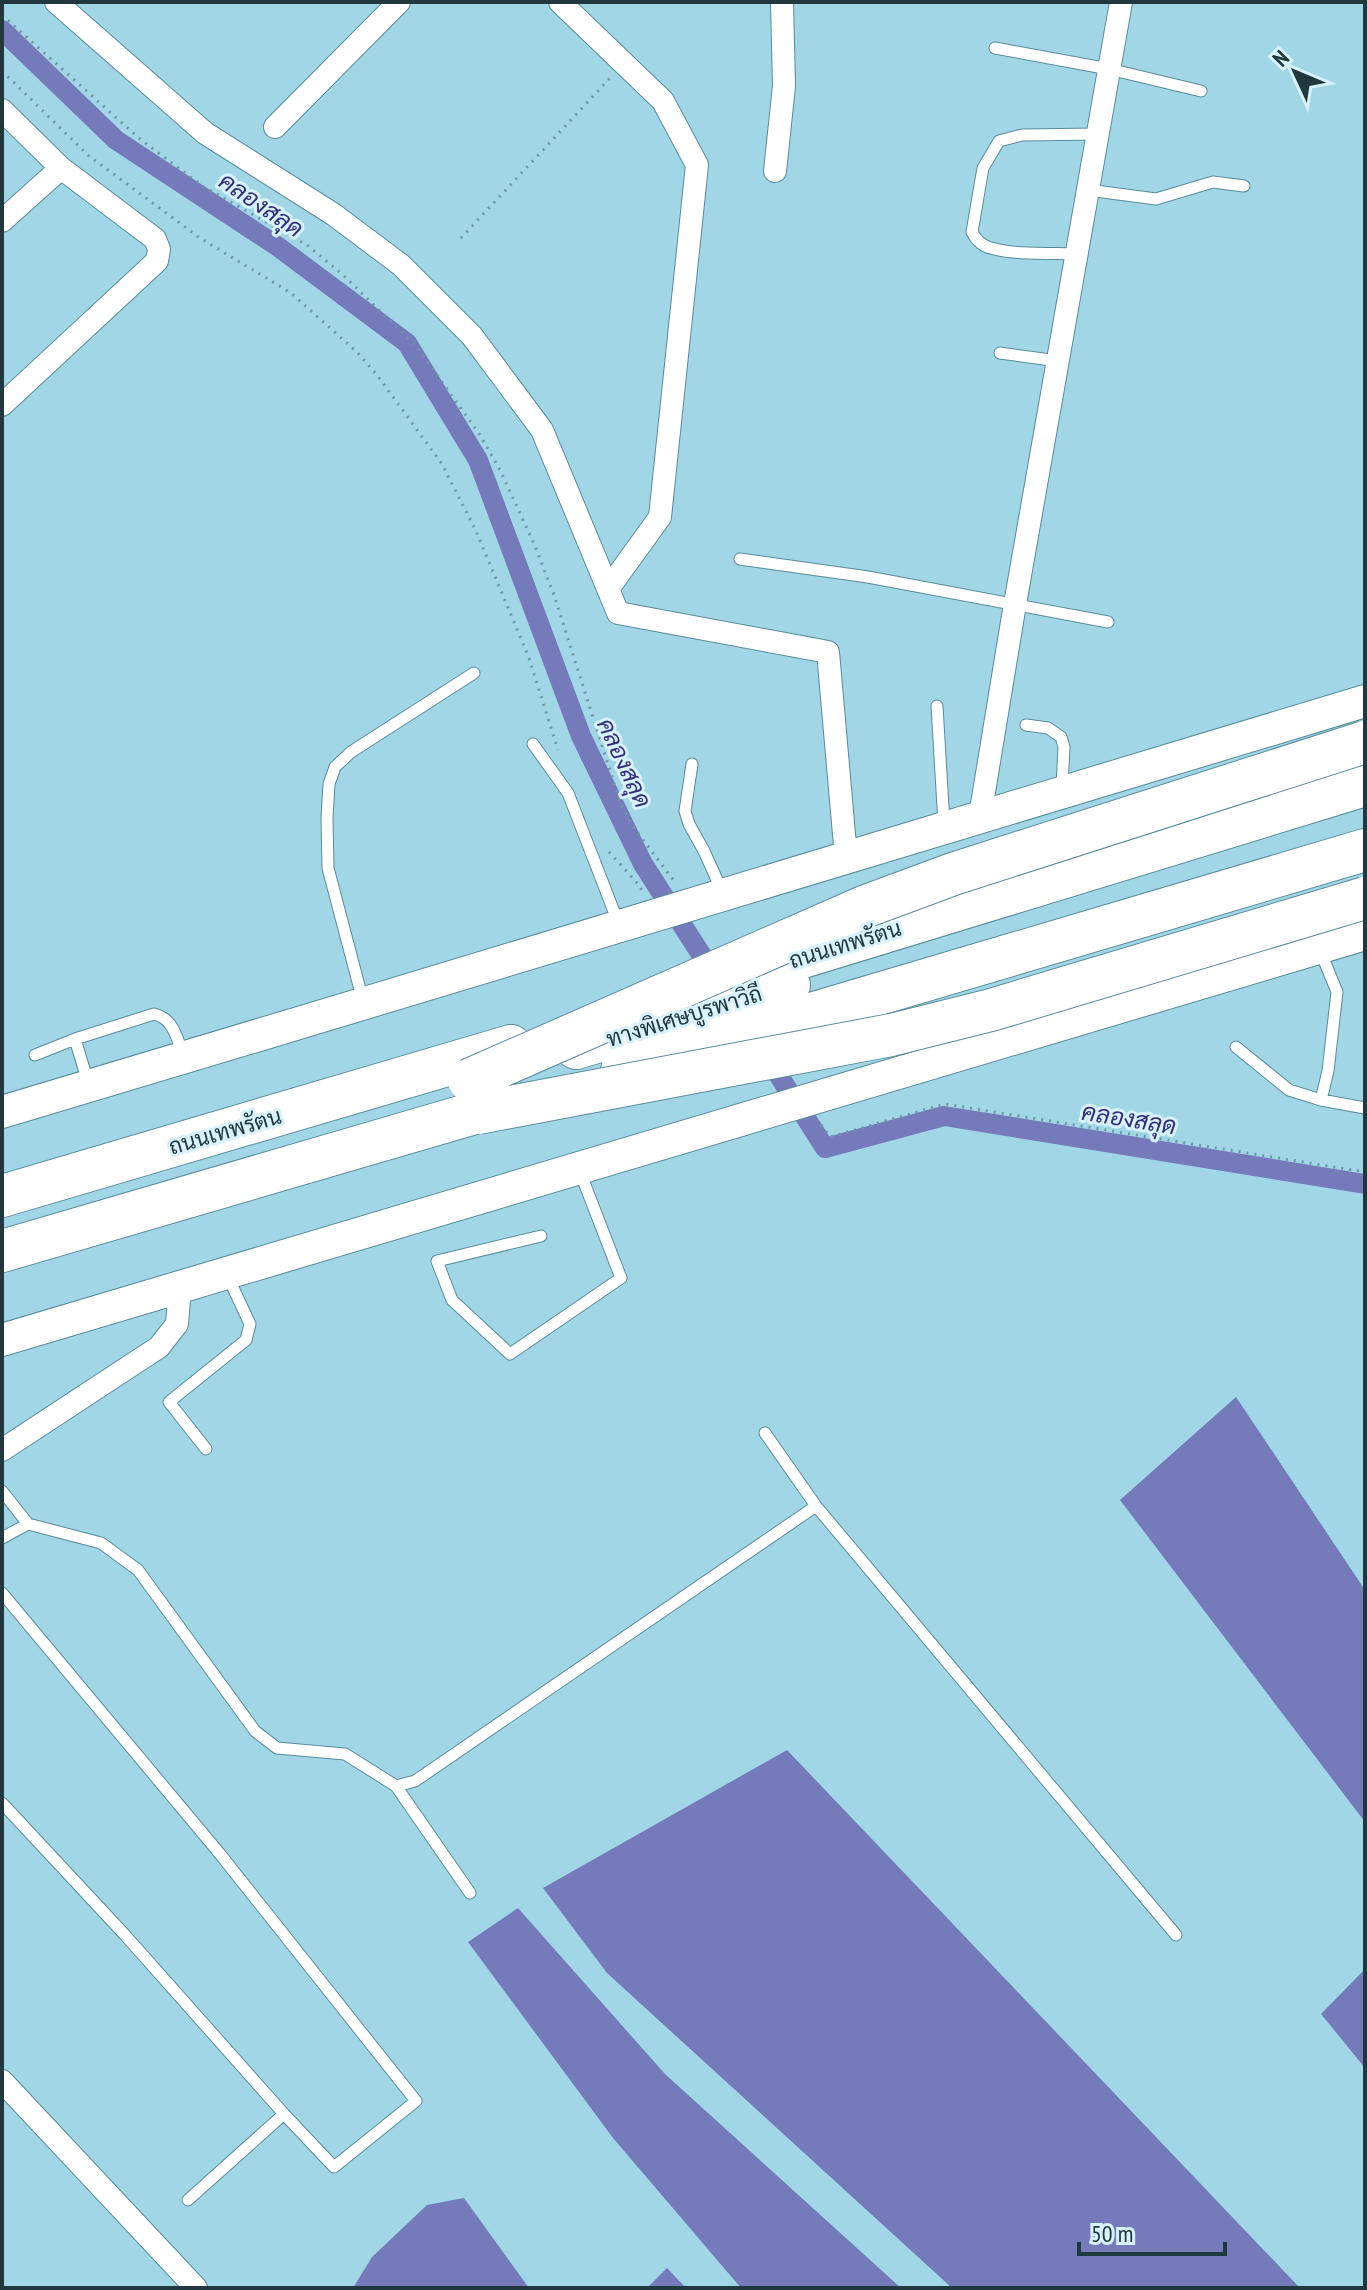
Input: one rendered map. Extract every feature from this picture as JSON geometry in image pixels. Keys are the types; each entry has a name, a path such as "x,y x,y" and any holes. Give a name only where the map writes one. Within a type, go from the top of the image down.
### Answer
{"highway":[{"path":"474,1096 878,902 953,874 1365,742"},
{"name":"ถนนเทพรัตน","path":"2,1196 494,1052 1365,785"},
{"name":"ทางพิเศษบูรพาวิถี","path":"2,1251 474,1096 1365,814"},
{"name":"ทางพิเศษบูรพาวิถี","path":"2,1215 474,1096 1365,850"},
{"path":"2,1271 288,1189 494,1123 1365,872"},
{"path":"474,1096 891,1035 991,1010 1365,898"}],"main road":[{"path":"2,1112 640,920 711,891 846,857 1365,701"},
{"path":"2,1340 1365,934"}],"street":[{"path":"56,2 205,133 333,214 401,265 472,336 542,430 618,613 828,652 846,857"},
{"path":"275,127 399,2"},
{"path":"560,2 663,101 697,165 660,517 608,589"},
{"path":"775,171 784,86 782,2"},
{"path":"980,816 1121,2"},
{"path":"2,110 61,168 155,239 159,249 157,261 2,405"},
{"path":"2,221 61,168"},
{"path":"2,1450 159,1347 177,1324 180,1287"},
{"path":"2,2081 196,2288"}],"lane":[{"path":"995,48 1109,69 1201,91"},
{"path":"1077,254 989,248 976,240 972,232 983,168 999,141 1022,135 1098,134"},
{"path":"1088,190 1156,199 1213,182 1244,186"},
{"path":"1000,353 1058,361"},
{"path":"740,559 868,577 1108,622"},
{"path":"364,1005 328,868 329,784 335,767 351,752 474,673"},
{"path":"937,706 944,828"},
{"path":"1026,725 1048,728 1061,737 1064,747 1062,791"},
{"path":"533,744 568,793 640,920"},
{"path":"692,764 685,811 711,891"},
{"path":"1319,948 1337,992 1328,1071 1321,1100"},
{"path":"35,1055 154,1014 165,1017 172,1026 185,1058"},
{"path":"75,1039 90,1086"},
{"path":"1236,1047 1289,1090 1365,1108"},
{"path":"541,1236 437,1261 452,1300 510,1354 621,1278 579,1168"},
{"path":"206,1449 169,1402 246,1340 250,1324 226,1273"},
{"path":"765,1433 816,1506 1176,1935"},
{"path":"2,1491 28,1524 101,1543 138,1570 255,1731 277,1748 345,1754 396,1786 470,1893"},
{"path":"396,1786 415,1781 816,1506"},
{"path":"2,1538 28,1524"},
{"path":"2,1593 220,1854 416,2101 334,2167 2,1803"},
{"path":"188,2200 284,2114"}],"path":[{"path":"2,15 140,139 204,187 307,245 342,274 417,347 480,435 535,546 554,595 612,779 631,824 670,877 679,884 711,891"},
{"path":"461,238 624,64"},
{"path":"2,71 89,156 200,238 291,293 357,352 377,375 442,464 476,531 529,658 560,755"},
{"path":"605,848 644,893 646,903 640,920"},
{"path":"824,1095 817,1120 830,1137 945,1104 1365,1172"}],"water":[{"path":"1236,1397 1365,1590 1365,1822 1120,1500"},
{"path":"787,1750 1300,2288 952,2288 607,1973 543,1888"},
{"path":"518,1908 665,2074 901,2288 741,2288 613,2138 468,1942"},
{"path":"1365,1969 1365,2068 1321,2014"},
{"path":"464,2198 529,2288 353,2288 372,2257 427,2205"},
{"path":"667,2268 686,2288 647,2288"}],"waterway":[{"name":"คลองสลุด","path":"2,30 116,140 277,246 407,343 478,460 581,736 643,864 715,976"},
{"name":"คลองสลุด","path":"767,1057 825,1148 944,1116 1365,1184"}]}
